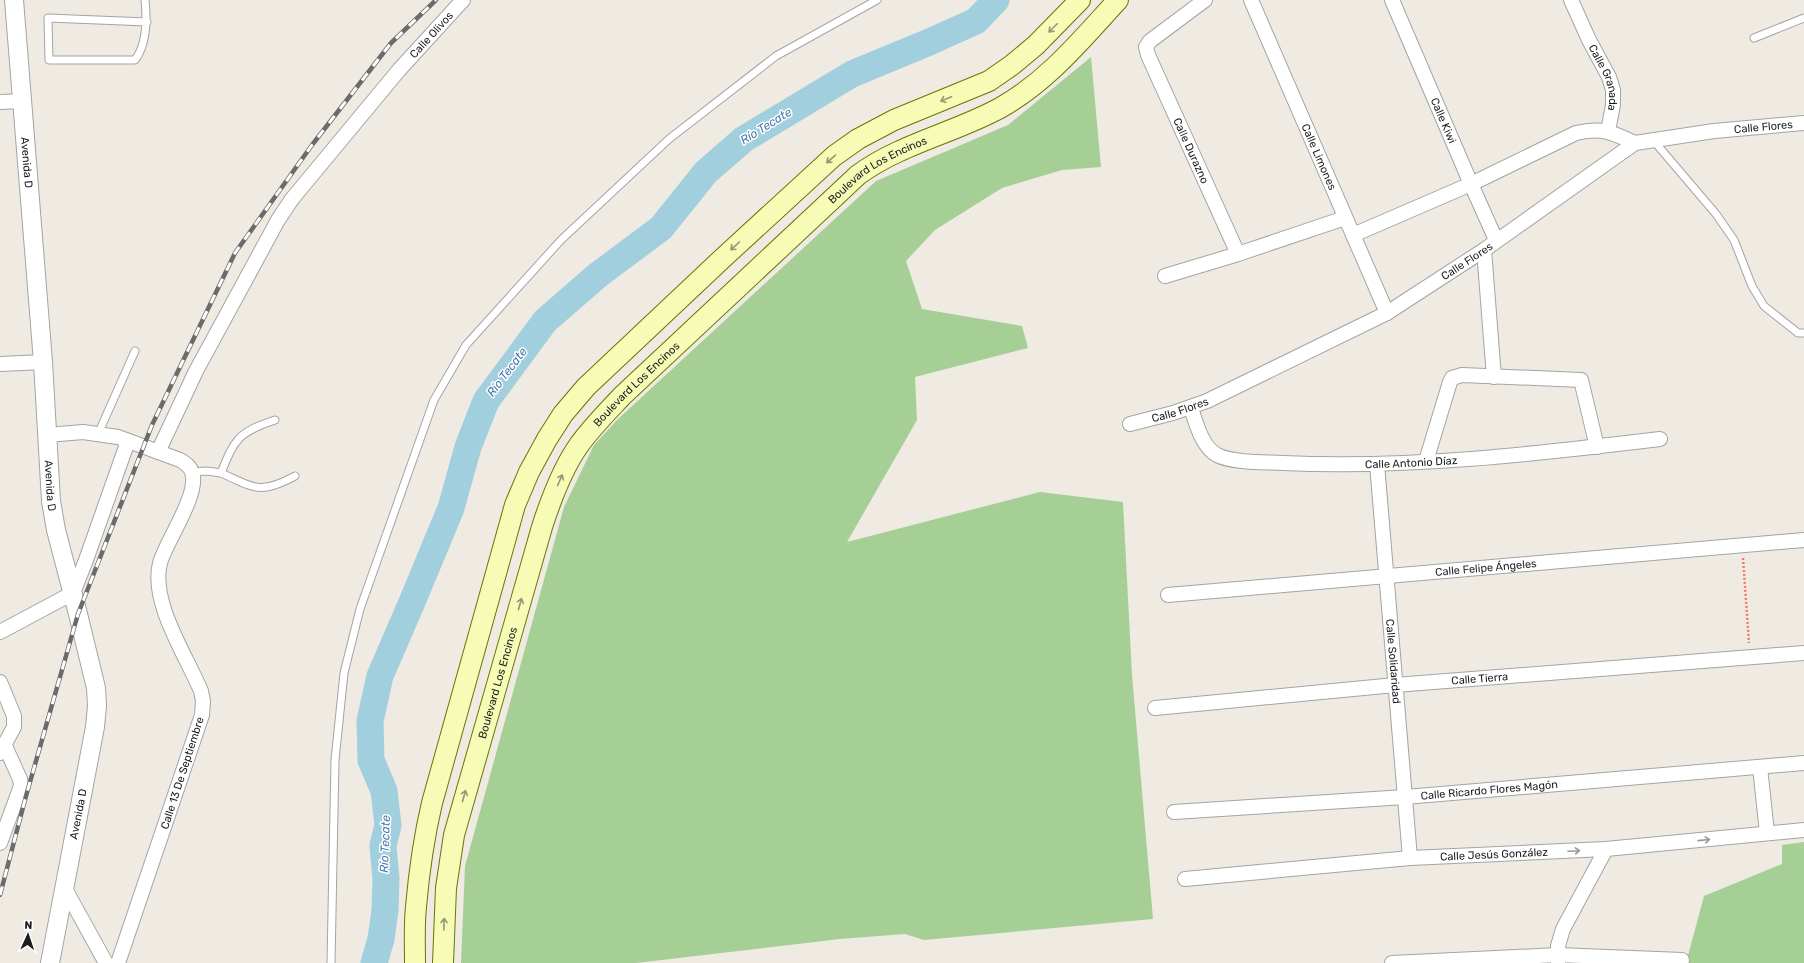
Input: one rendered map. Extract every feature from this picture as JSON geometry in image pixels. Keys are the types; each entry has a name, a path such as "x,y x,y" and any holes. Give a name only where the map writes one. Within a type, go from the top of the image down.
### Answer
{"main road":[{"path":"415,963 416,909 419,874 422,848 432,802 515,505 540,452 563,414 586,387 718,262 834,156 858,139 894,120 988,81 1012,65 1036,45 1080,0"},
{"name":"Boulevard Los Encinos","path":"443,963 446,888 456,828 542,527 552,498 578,446 592,428 622,396 858,175 874,163 886,157 984,116 1036,84 1059,64 1118,0"}],"street":[{"name":"Avenida D","path":"14,0 43,362 53,515 96,688 97,706 95,727 50,963"},
{"name":"Calle Olivos","path":"158,452 196,371 278,220 292,199 399,70 463,0"},
{"name":"Calle Durazno","path":"1205,0 1150,41 1146,47 1148,55 1238,254"},
{"name":"Calle Limones","path":"1251,0 1387,313"},
{"name":"Calle Kiwi","path":"1392,0 1496,240"},
{"name":"Calle Granada","path":"1571,0 1611,84 1613,105 1608,131"},
{"path":"0,102 23,101"},
{"name":"Calle Flores","path":"1130,424 1191,408 1387,313 1484,250 1635,142 1714,131 1804,123"},
{"path":"1353,235 1471,184 1576,133 1592,130 1608,131 1635,142"},
{"path":"1165,276 1238,254 1345,218"},
{"path":"1484,250 1494,377"},
{"path":"0,364 43,362"},
{"path":"1426,461 1448,387 1452,378 1462,375 1581,380 1596,447"},
{"name":"Calle Antonio Díaz","path":"1191,408 1203,440 1209,449 1217,455 1245,461 1315,464 1377,464 1596,447 1660,440"},
{"path":"47,435 83,432 118,437 180,460 187,464 192,472"},
{"path":"0,632 73,593 128,441"},
{"name":"Calle Solidaridad","path":"1377,464 1410,858"},
{"name":"Calle 13 De Septiembre","path":"118,963 202,715 203,701 201,691 165,612 160,595 158,580 160,563 190,496 193,480 192,472"},
{"name":"Calle Felipe Ángeles","path":"1168,595 1804,540"},
{"name":"Calle Tierra","path":"1155,708 1395,685 1804,653"},
{"path":"0,682 15,722 2,750 20,779 21,786 0,843"},
{"name":"Calle Ricardo Flores Magón","path":"1174,812 1406,797 1804,763"},
{"path":"1760,767 1767,833"},
{"name":"Calle Jesús González","path":"1184,878 1410,858 1606,849 1804,830"},
{"path":"1558,959 1560,938 1563,929 1606,849"},
{"path":"64,886 106,963"},
{"path":"1392,963 1558,959 1682,960"}],"lane":[{"path":"145,0 147,22 140,54 135,60 49,60 48,18 147,22"},
{"path":"331,963 335,760 344,673 360,609 434,400 471,339 561,240 669,139 776,56 877,0"},
{"path":"1754,38 1804,18"},
{"path":"1653,140 1716,214 1734,240 1752,286 1764,306 1798,333 1804,333"},
{"path":"98,434 135,351"},
{"path":"221,473 230,450 241,436 252,427 275,420"},
{"path":"192,472 207,471 221,473 248,485 264,489 278,485 295,476"}],"path":[{"path":"1742,546 1750,657"}],"green space":[{"path":"1091,57 1101,167 1062,170 1002,188 935,230 906,261 922,309 1022,326 1028,348 915,377 917,420 847,542 1040,492 1123,502 1132,675 1153,919 924,940 905,934 840,939 636,963 461,963 465,866 564,507 594,445 617,420 876,181 1008,125"},
{"path":"1804,842 1804,963 1686,963 1704,896 1782,864 1782,845"}],"waterway":[{"name":"Río Tecate","path":"374,963 381,939 385,910 386,879 383,846 388,825 384,791 371,760 370,721 380,676 451,508 468,447 486,401 545,321 598,275 661,228 706,172 744,139 852,74 976,21 996,0"}],"railway":[{"path":"0,895 26,796 78,614 152,425 235,253 312,145 391,43 436,0"}]}
